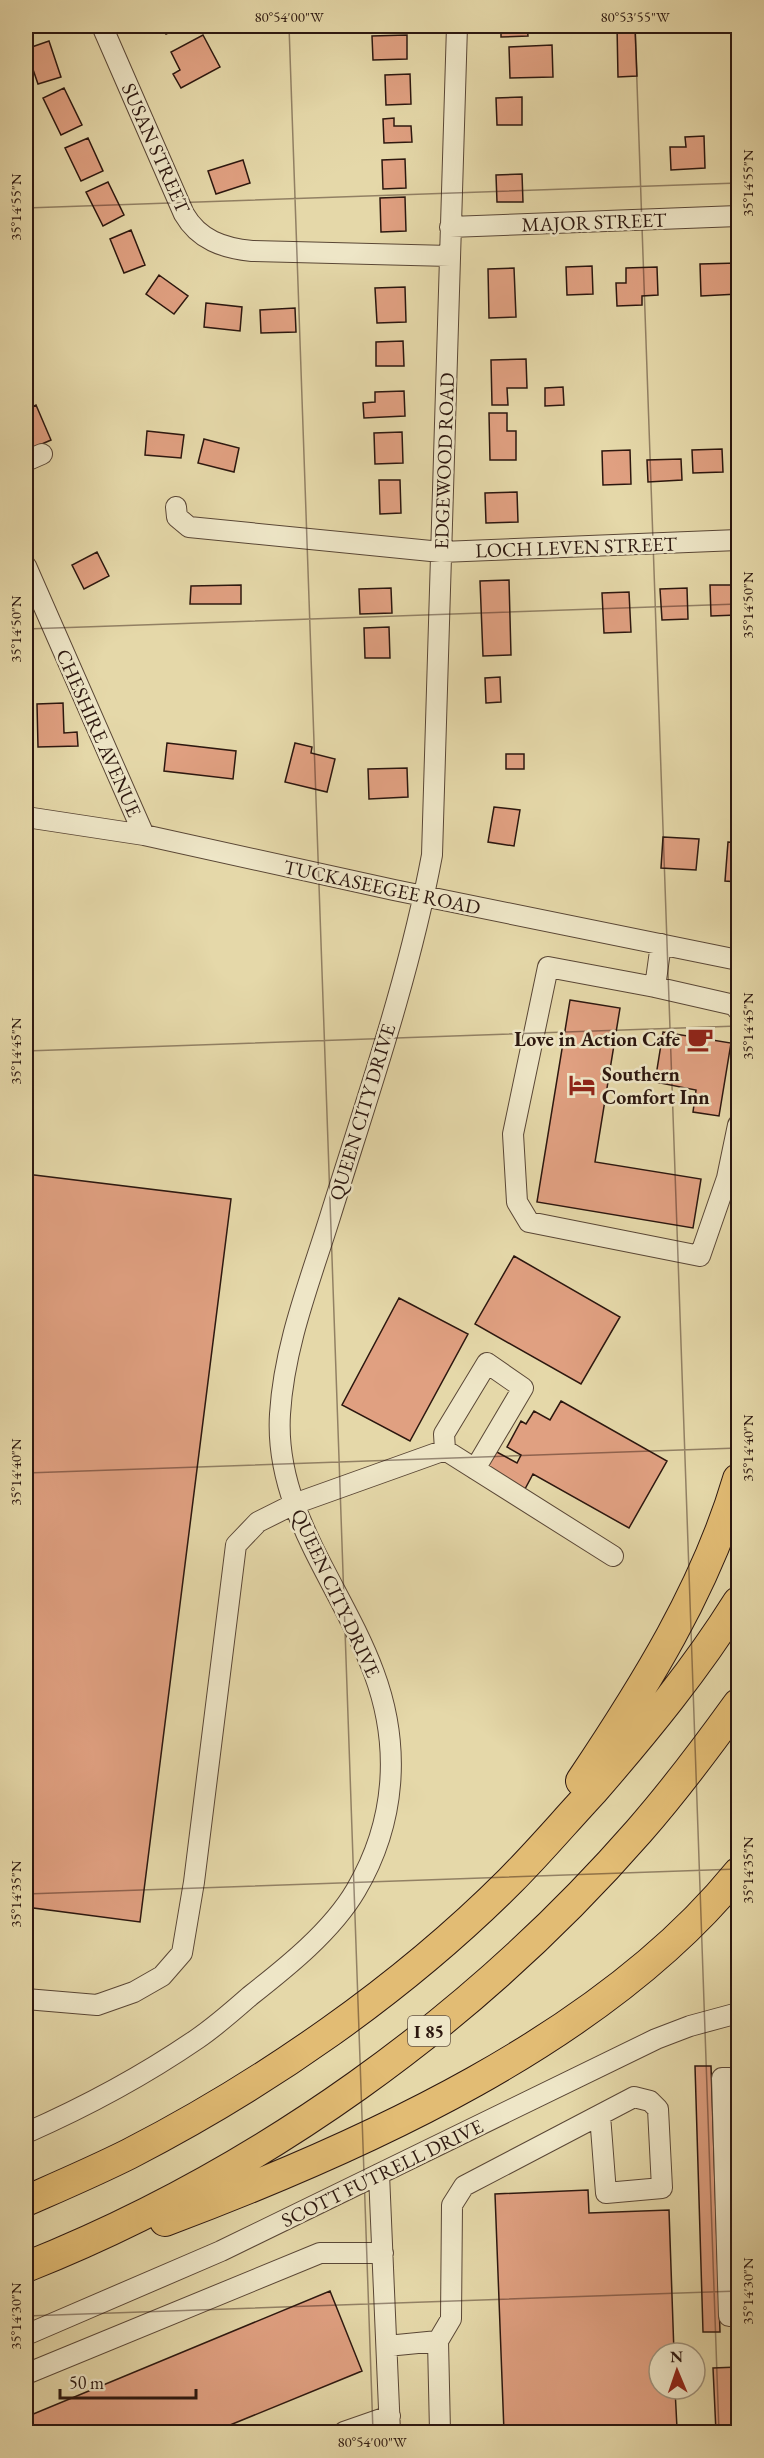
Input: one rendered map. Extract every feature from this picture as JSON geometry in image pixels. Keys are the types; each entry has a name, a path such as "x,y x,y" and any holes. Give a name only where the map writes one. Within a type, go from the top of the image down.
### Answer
{"highway":[{"path":"510,1881 563,1808 612,1734 649,1672 704,1571 722,1528 738,1479"},
{"path":"26,2201 129,2154 272,2070 401,1977 453,1934 510,1881 643,1735 701,1658 738,1602"},
{"name":"I 85","path":"34,2264 129,2222 213,2177 312,2115 427,2033 524,1950 595,1879 660,1806 738,1704"},
{"path":"34,2264 151,2227 249,2190 398,2121 498,2067 566,2025 635,1975 697,1918 738,1873"}],"street":[{"name":"SUSAN STREET","path":"102,26 184,214 200,234 232,249 252,251 450,256"},
{"name":"EDGEWOOD ROAD","path":"424,896 432,855 458,26"},
{"name":"MAJOR STREET","path":"450,227 738,216"},
{"name":"LOCH LEVEN STREET","path":"176,507 177,517 189,526 441,552 738,540"},
{"name":"CHESHIRE AVENUE","path":"26,566 144,835"},
{"name":"TUCKASEEGEE ROAD","path":"26,817 144,835 424,896 738,960"},
{"name":"QUEEN CITY DRIVE","path":"26,2133 101,2097 200,2037 275,1976 319,1936 355,1892 382,1830 392,1773 392,1746 386,1712 374,1672 358,1635 308,1539 294,1504 284,1471 280,1415 292,1339 375,1072 424,896"},
{"path":"655,987 662,944"},
{"path":"738,1010 734,1005 655,987 548,967 513,1134 517,1202 529,1222 700,1256 727,1178 738,1125"},
{"path":"445,1450 444,1434 487,1363 523,1388 475,1469"},
{"path":"26,1999 97,2005 134,1992 162,1976 182,1953 194,1882 236,1545 258,1522 294,1504 445,1450"},
{"path":"445,1450 613,1556"},
{"name":"SCOTT FUTRELL DRIVE","path":"26,2335 221,2251 656,2039 690,2026 738,2013"},
{"path":"738,2078 722,2078 729,2316 738,2316"},
{"path":"440,2433 438,2341 451,2319 452,2205 464,2186 634,2097 650,2101 658,2109 662,2188 606,2193 600,2115"},
{"path":"344,2433 390,2424 379,2174"},
{"path":"26,2374 320,2253 383,2253"},
{"path":"387,2346 438,2341"}],"building":[{"path":"26,26 40,26 41,28 26,35"},
{"path":"161,26 184,26 166,34"},
{"path":"501,26 527,26 528,36 501,37"},
{"path":"617,26 635,26 637,76 618,77"},
{"path":"203,35 220,67 181,88 173,74 180,70 171,52"},
{"path":"407,35 407,59 373,60 372,36"},
{"path":"49,41 61,77 38,84 26,49"},
{"path":"552,45 553,77 510,78 509,47"},
{"path":"410,74 411,104 386,105 385,75"},
{"path":"64,88 82,125 61,135 43,98"},
{"path":"522,97 522,125 497,125 496,98"},
{"path":"394,118 394,126 411,126 412,142 384,143 383,119"},
{"path":"738,135 738,170 733,170 731,136"},
{"path":"704,136 705,168 671,170 670,147 686,147 685,137"},
{"path":"88,138 103,171 81,181 65,148"},
{"path":"405,159 406,188 383,189 382,160"},
{"path":"243,160 250,183 216,194 208,171"},
{"path":"522,174 523,202 497,202 496,175"},
{"path":"108,182 124,215 103,226 86,192"},
{"path":"405,197 406,231 381,232 380,198"},
{"path":"131,230 145,265 124,273 110,239"},
{"path":"738,263 738,294 701,296 700,264"},
{"path":"592,266 593,294 567,295 566,267"},
{"path":"657,267 658,295 642,296 642,305 617,306 616,283 626,283 626,268"},
{"path":"514,268 516,317 489,318 488,269"},
{"path":"159,275 188,296 174,314 146,294"},
{"path":"405,287 406,322 377,323 375,288"},
{"path":"206,303 242,307 240,331 204,327"},
{"path":"295,308 296,332 261,333 260,310"},
{"path":"403,341 404,366 376,366 376,342"},
{"path":"526,359 527,388 507,388 508,405 492,405 491,360"},
{"path":"563,387 564,405 545,406 545,388"},
{"path":"404,391 405,416 364,418 363,403 375,402 375,392"},
{"path":"36,405 51,440 28,450 26,410"},
{"path":"489,413 507,413 507,431 516,431 516,460 490,460"},
{"path":"147,431 184,435 181,458 145,455"},
{"path":"402,432 403,463 375,464 374,433"},
{"path":"204,439 239,448 234,472 198,463"},
{"path":"722,449 723,472 693,473 692,450"},
{"path":"630,450 631,484 603,485 602,451"},
{"path":"681,459 682,480 648,482 647,460"},
{"path":"379,480 400,480 401,513 380,514"},
{"path":"517,492 518,522 486,523 485,493"},
{"path":"97,552 109,576 84,589 72,565"},
{"path":"509,580 511,655 483,656 480,581"},
{"path":"241,585 241,604 190,604 191,586"},
{"path":"710,585 736,585 737,615 711,616"},
{"path":"391,588 392,613 360,614 359,589"},
{"path":"687,588 688,619 662,620 660,589"},
{"path":"629,592 631,632 604,633 602,593"},
{"path":"389,627 390,658 365,658 364,628"},
{"path":"500,677 501,702 486,703 485,678"},
{"path":"63,703 64,733 77,732 78,746 38,747 37,704"},
{"path":"167,743 236,751 233,779 164,771"},
{"path":"295,743 312,747 311,753 335,759 327,792 285,782"},
{"path":"506,754 524,754 524,769 506,769"},
{"path":"407,768 408,797 369,799 368,769"},
{"path":"494,807 520,810 514,846 488,842"},
{"path":"663,837 699,839 696,870 661,868"},
{"path":"728,842 738,843 738,882 725,881"},
{"name":"Southern Comfort Inn","path":"570,1000 620,1008 595,1162 701,1179 693,1228 537,1202"},
{"path":"663,1032 731,1043 719,1116 693,1112 696,1090 655,1082"},
{"path":"26,1174 231,1199 140,1922 26,1907"},
{"path":"514,1256 620,1317 581,1384 475,1324"},
{"path":"399,1298 468,1334 410,1441 342,1405"},
{"path":"561,1401 667,1461 629,1528 533,1474 525,1489 485,1466 495,1451 517,1463 521,1455 507,1447 521,1421 526,1424 534,1411 550,1420"},
{"path":"695,2066 711,2066 720,2332 703,2332"},
{"path":"729,2093 738,2093 738,2302 736,2302"},
{"path":"588,2190 589,2213 669,2210 674,2341 647,2341 647,2401 676,2401 677,2428 504,2432 495,2194"},
{"path":"330,2291 362,2371 213,2432 26,2432 26,2417"},
{"path":"738,2367 738,2432 716,2432 713,2368"}],"place":[{"name":"Love in Action Cafe","path":"700,1039"},
{"name":"Southern Comfort Inn","path":"582,1085"}]}
